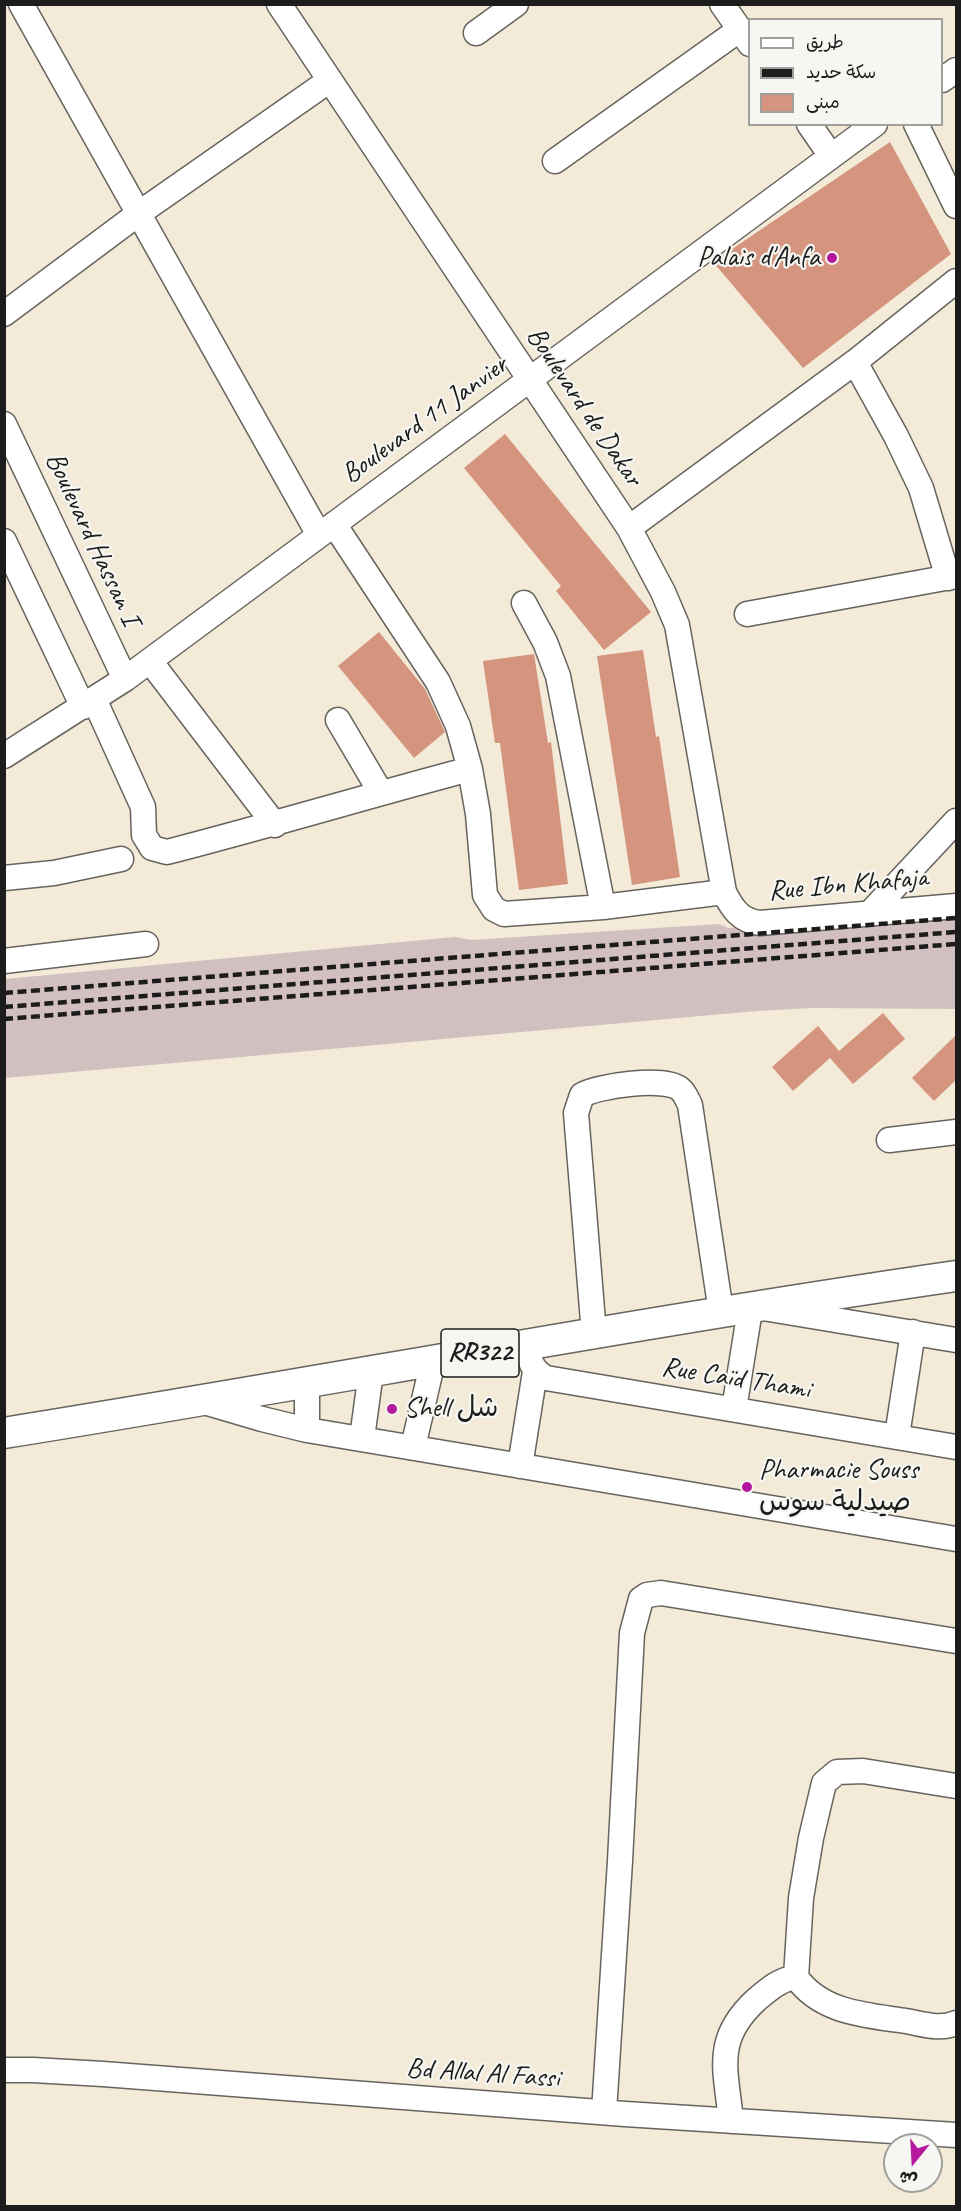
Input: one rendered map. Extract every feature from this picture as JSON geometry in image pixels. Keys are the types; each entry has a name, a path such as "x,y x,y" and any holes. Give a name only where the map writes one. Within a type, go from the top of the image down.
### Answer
{"main road":[{"name":"RR322","path":"4,1433 433,1361 532,1358 594,1334 744,1308 957,1276"}],"street":[{"path":"21,4 138,214 326,530 438,682 458,726 470,769 478,814 485,895 494,909 504,914 603,907 724,892"},
{"name":"Boulevard de Dakar","path":"279,4 629,528 663,592 677,626 724,892"},
{"path":"476,33 516,4"},
{"path":"555,161 745,37 722,4"},
{"path":"943,79 957,70"},
{"path":"4,314 138,214 330,80"},
{"path":"809,126 831,156"},
{"name":"Boulevard 11 Janvier","path":"4,756 89,703 150,661 872,126"},
{"path":"917,126 957,206"},
{"path":"629,528 855,362 957,281"},
{"path":"747,614 952,577 921,488 896,436 855,362"},
{"name":"Boulevard Hassan I","path":"4,424 125,679"},
{"path":"4,541 143,807 144,835 152,848 166,852 275,825 470,769"},
{"path":"524,603 545,642 558,676 603,907"},
{"path":"150,661 275,825"},
{"path":"338,720 381,793"},
{"path":"871,912 957,821"},
{"path":"4,878 54,873 121,859"},
{"name":"Rue Ibn Khafaja","path":"724,892 734,911 756,922 804,920 871,912 957,906"},
{"path":"4,961 146,944"},
{"path":"594,1334 576,1113 582,1095 600,1088 657,1083 679,1088 690,1105 744,1308 749,1316 734,1408"},
{"path":"889,1140 957,1132"},
{"path":"744,1308 770,1310 957,1340"},
{"path":"897,1436 913,1332"},
{"path":"520,1466 532,1358"},
{"name":"Rue Caïd Thami","path":"532,1358 546,1378 564,1382 734,1408 957,1447"},
{"path":"413,1447 433,1361"},
{"path":"362,1438 371,1372"},
{"path":"307,1383 307,1430"},
{"path":"201,1400 307,1430 957,1539"},
{"path":"604,2112 632,1633 641,1599 647,1595 661,1593 957,1641"},
{"path":"957,1786 863,1771 837,1772 824,1783 811,1838 801,1898 796,1977 813,1995 841,2009 870,2017 933,2027 957,2023"},
{"path":"731,2121 724,2060 732,2028 738,2019 775,1984 796,1977"},
{"name":"Bd Allal Al Fassi","path":"4,2070 103,2074 604,2112 957,2135"}],"shaded area":[{"path":"956,911 956,1009 812,1008 757,1011 5,1078 5,979 455,937 471,940 719,924 729,928"}],"building":[{"name":"Palais d'Anfa","path":"890,142 951,254 803,368 713,262"},
{"path":"505,434 651,612 604,650 556,591 561,586 464,468"},
{"path":"379,632 425,689 445,732 414,758 338,666"},
{"path":"643,650 656,737 659,736 680,877 632,885 597,656"},
{"path":"534,654 548,743 551,742 568,884 519,890 500,743 495,743 483,661"},
{"path":"883,1013 905,1039 853,1084 830,1058 793,1091 772,1067 818,1026 839,1051"},
{"path":"957,1034 957,1079 934,1101 912,1078"}],"railway":[{"path":"4,993 956,918"},
{"path":"4,1007 956,932"},
{"path":"4,1019 956,944"}],"place":[{"name":"Palais d'Anfa","path":"832,258"},
{"name":"Shell شل","path":"392,1409"},
{"name":"Pharmacie Souss صيدلية سوس","path":"747,1487"}]}
